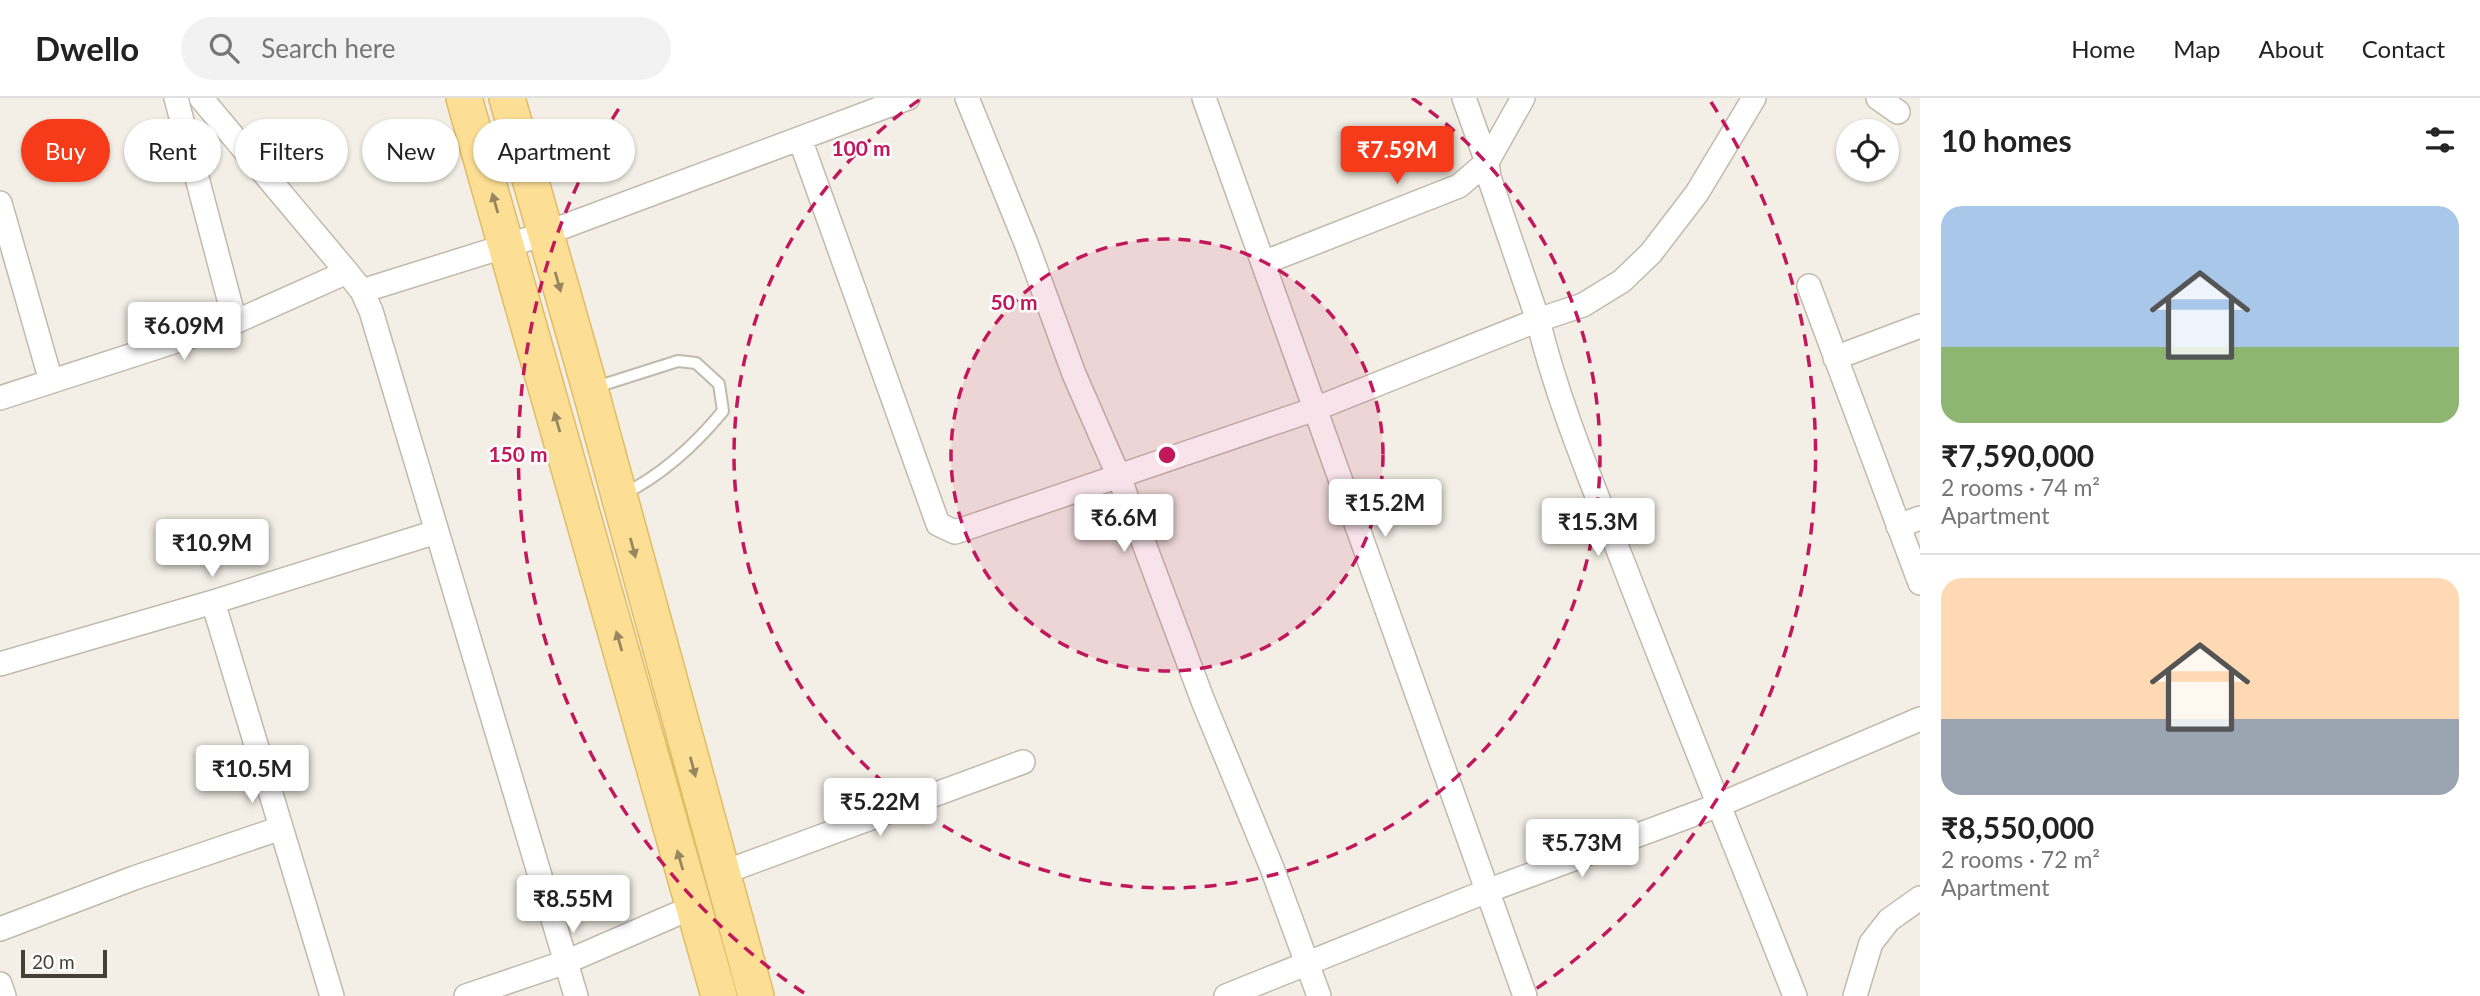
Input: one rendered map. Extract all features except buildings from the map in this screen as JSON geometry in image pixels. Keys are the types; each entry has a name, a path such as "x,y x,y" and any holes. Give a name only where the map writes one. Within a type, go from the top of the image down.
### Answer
{"main road":[{"path":"464,98 719,996"},
{"path":"507,98 590,389 756,996"}],"street":[{"path":"176,98 235,322"},
{"path":"201,98 362,290 371,311 576,996"},
{"path":"362,290 544,234 908,98"},
{"path":"967,98 1026,243 1074,374 1119,477 1203,701 1272,868 1319,996"},
{"path":"1204,98 1525,996"},
{"path":"1464,98 1587,467 1795,996"},
{"path":"1263,263 1459,186 1487,162 1523,98"},
{"path":"800,139 938,524 955,532 1315,409 1538,320 1583,305 1622,281 1651,253 1697,193 1755,98"},
{"path":"1878,98 1898,112"},
{"path":"0,203 51,382"},
{"path":"0,398 235,322 347,272"},
{"path":"1809,285 1920,583"},
{"path":"1835,358 1920,326"},
{"path":"1898,526 1920,518"},
{"path":"0,664 436,532"},
{"path":"212,602 332,996"},
{"path":"1226,996 1487,891 1718,805 1920,719"},
{"path":"722,873 1023,762"},
{"path":"0,929 134,878 281,828"},
{"path":"1855,996 1871,943 1889,920 1920,898"},
{"path":"466,996 566,962 694,907"},
{"path":"0,984 4,996"}],"lane":[{"path":"590,389 678,361 696,363 719,384 723,411 700,440 646,483 619,496"}]}
